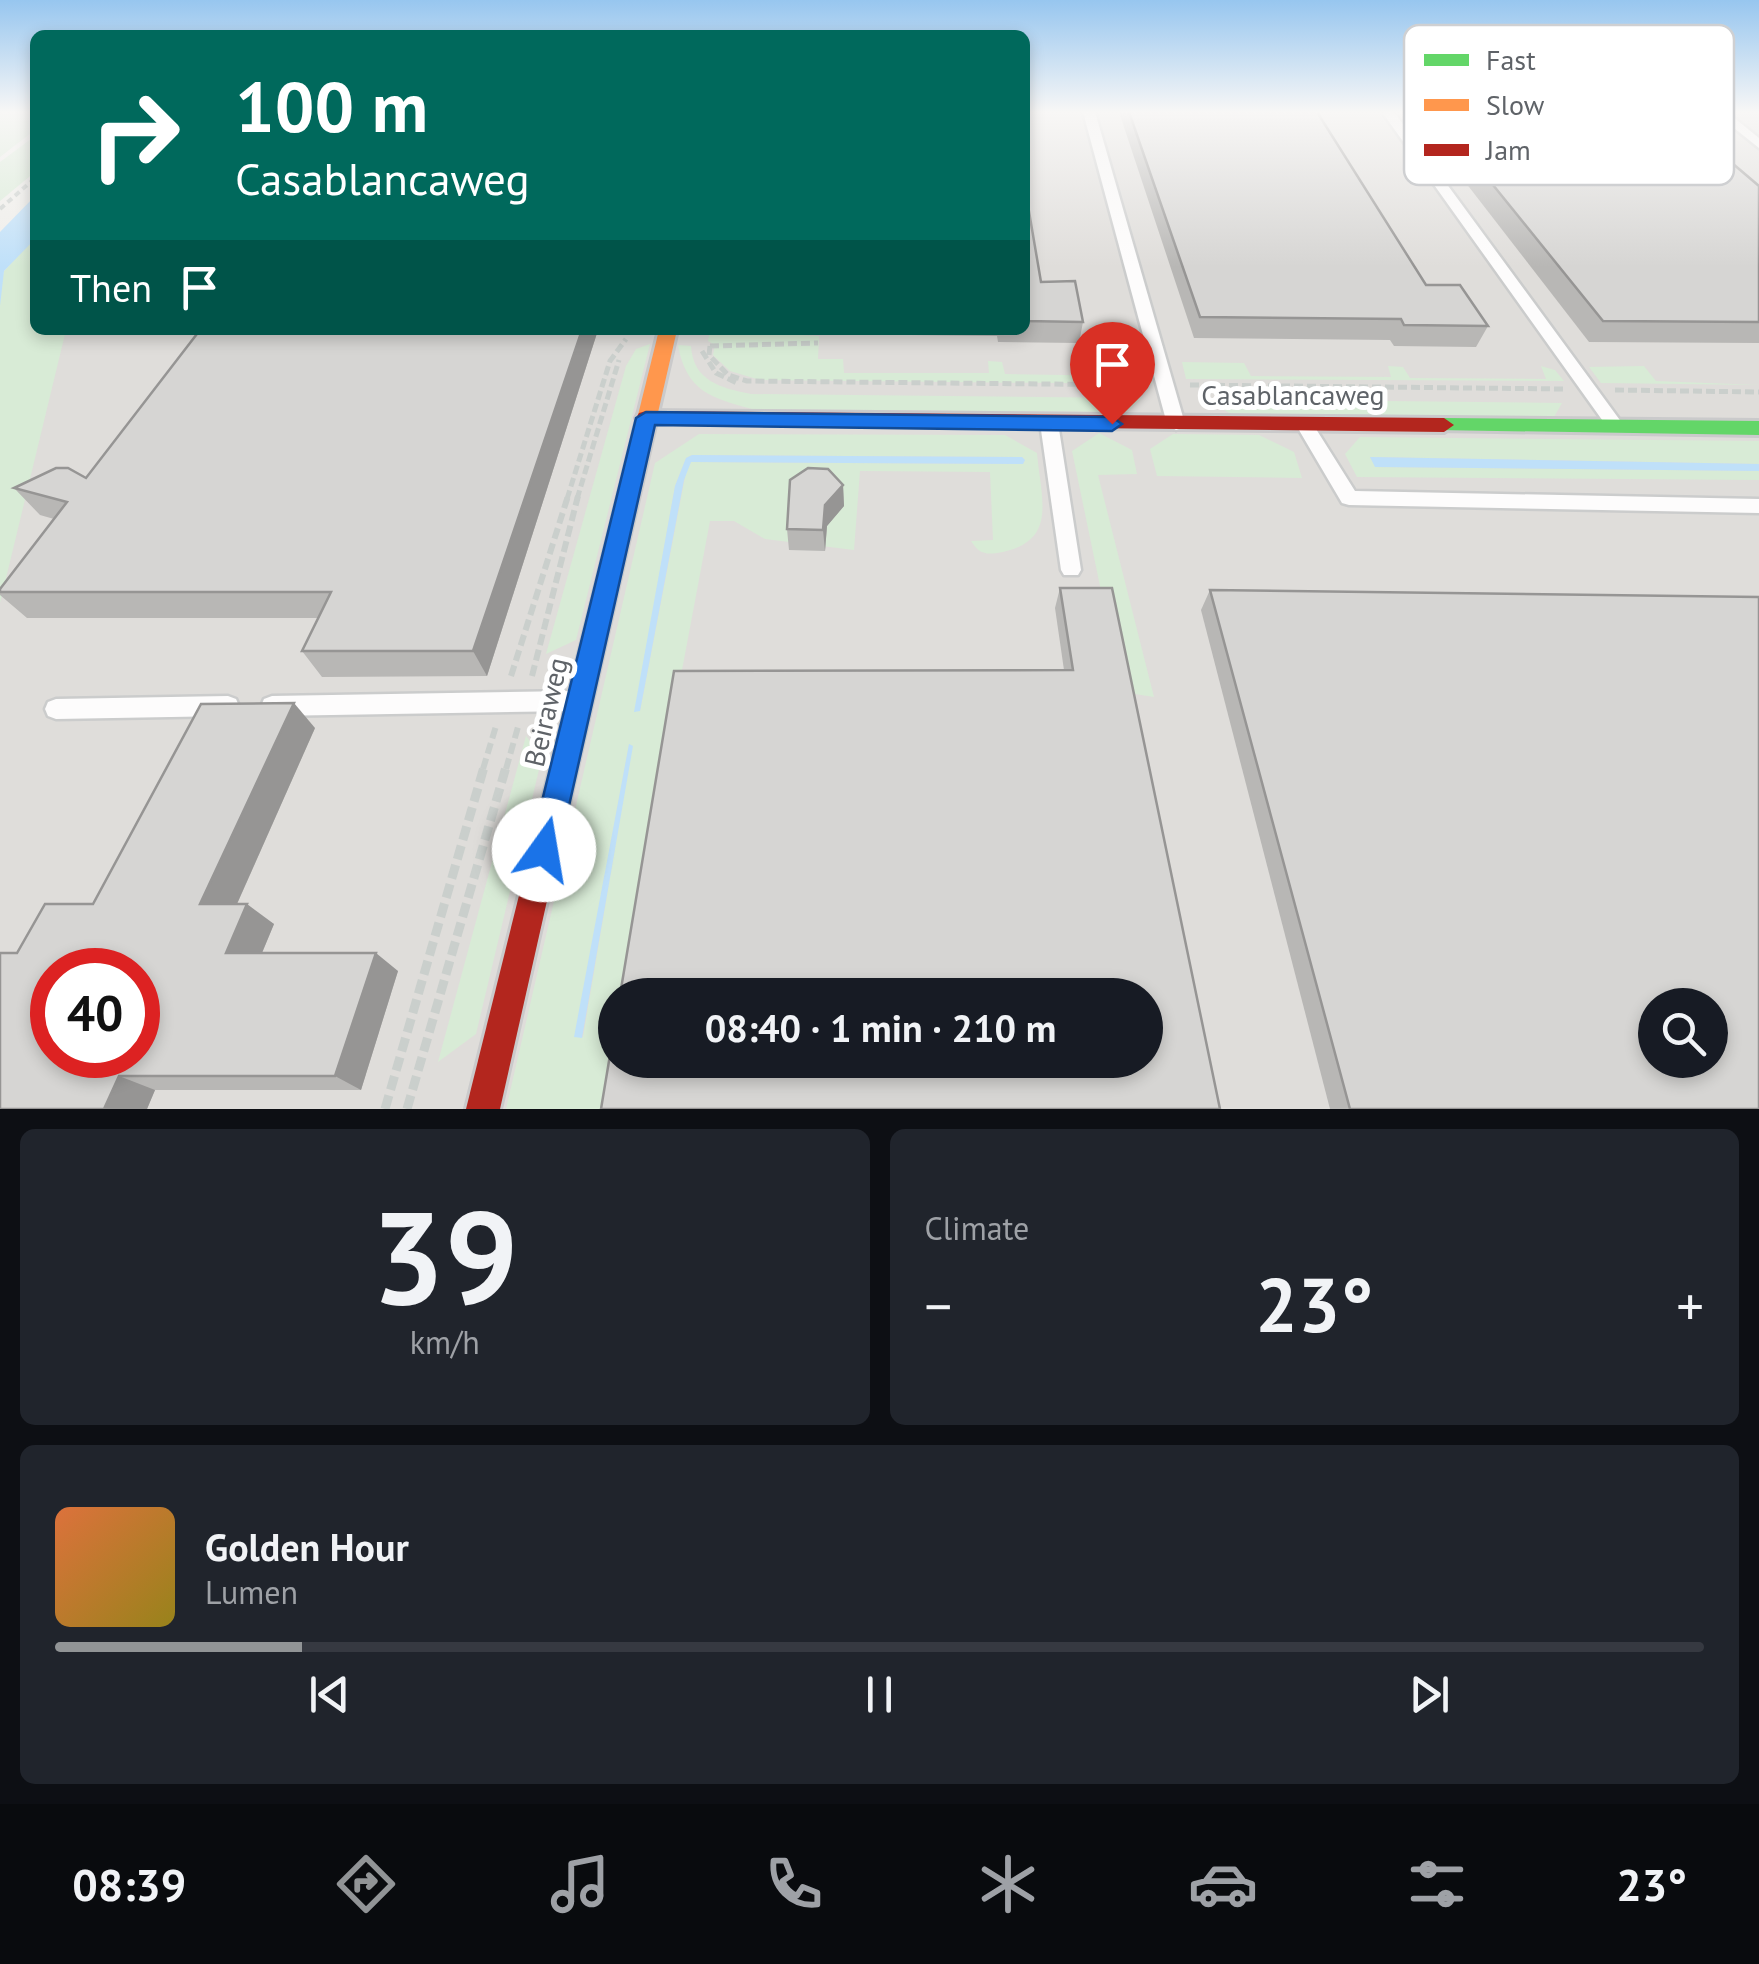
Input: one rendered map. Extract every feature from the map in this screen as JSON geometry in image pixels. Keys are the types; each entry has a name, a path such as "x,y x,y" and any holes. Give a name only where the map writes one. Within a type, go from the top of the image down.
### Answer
{"street":[{"name":"Beiraweg","path":"483,1109 667,335"},
{"name":"Casablancaweg","path":"646,418 1759,428"}],"lane":[{"path":"1103,164 1176,424"},
{"path":"1441,185 1616,427"},
{"path":"1048,424 1071,570"},
{"path":"1306,425 1349,498 1759,506"},
{"path":"56,709 580,701"}],"path":[{"path":"0,208 30,182"},
{"path":"385,1109 617,363 632,342 667,335 699,339 706,365 728,382 771,392"},
{"path":"818,344 710,346 709,354 728,375 748,381 1166,390 1759,392"},
{"path":"407,1109 514,702 610,361"},
{"path":"811,392 1166,390"},
{"path":"1593,394 1759,401"}],"shaded area":[{"path":"1030,164 1404,164 1404,185 1734,185 1734,164 1759,164 1759,1109 0,1109 0,361 30,334 1030,335"}],"green space":[{"path":"0,164 30,164 30,176 0,201"},
{"path":"30,243 30,335 65,335 0,603 0,289 4,271"},
{"path":"709,335 819,336 818,359 843,359 844,373 989,373 988,361 1002,362 1005,374 1128,376 1126,363 1146,364 1152,384 760,380 730,371 713,355 715,345 708,341"},
{"path":"650,344 576,640 546,654 626,366 636,349"},
{"path":"678,345 691,346 697,367 710,381 751,394 1141,398 1126,412 752,409 724,401 694,383"},
{"path":"1182,362 1244,363 1251,376 1391,377 1388,366 1403,367 1410,378 1546,379 1541,366 1555,370 1564,381 1186,379"},
{"path":"1644,366 1656,381 1759,385 1601,383 1589,367"},
{"path":"1206,399 1562,403 1554,417 1231,414"},
{"path":"1099,433 1132,450 1137,474 1098,475 1154,697 1122,692 1072,451"},
{"path":"699,434 1005,435 1037,453 1042,503 1038,529 1017,548 997,553 985,553 971,541 993,540 990,472 860,471 854,550 765,539 734,521 710,521 624,978 598,978 598,1078 606,1078 601,1109 506,1109 655,463","holes":["1022,457 1023,464 691,462 640,711 635,711 675,486 686,458","629,745 632,747 583,1037 575,1037"]},
{"path":"1173,434 1259,435 1294,452 1302,478 1157,476 1150,449"},
{"path":"1360,437 1759,441 1759,464 1370,457 1376,467 1759,471 1759,480 1357,477 1345,454"},
{"path":"526,736 542,757 476,1034 438,1062"}],"water":[{"path":"30,201 30,244 4,271 0,306 0,232"},
{"path":"692,455 1025,460 1023,464 691,462 684,480 640,711 634,712 675,486 686,458"},
{"path":"1370,457 1759,464 1759,471 1375,467"},
{"path":"629,744 633,746 582,1038 574,1037"}],"building":[{"path":"1147,164 1350,164 1426,285 1460,285 1488,326 1404,325 1401,319 1200,317"},
{"path":"1734,165 1759,186 1759,322 1603,321 1493,185 1734,185"},
{"path":"1030,217 1041,282 1075,281 1083,322 1030,321"},
{"path":"196,335 580,335 473,651 302,651 331,592 0,592 67,502 14,488 56,468 68,468 86,478"},
{"path":"808,468 828,469 843,485 825,505 823,530 787,529 790,480"},
{"path":"1060,588 1112,588 1220,1109 601,1109 606,1078 1163,1078 1163,978 623,978 674,671 1073,670"},
{"path":"1210,590 1759,597 1759,1109 1350,1109"},
{"path":"294,703 200,904 247,904 226,953 376,953 335,1076 160,1076 160,948 30,948 30,1078 118,1078 104,1109 0,1109 0,953 17,953 45,904 93,904 201,704"}],"traffic: fast":[{"path":"1444,425 1759,428"}],"traffic: slow":[{"path":"610,573 667,335"}],"traffic: jam":[{"path":"646,418 1444,425"},
{"path":"483,1109 610,573"}],"route":[{"path":"544,850 646,418 1112,424"}]}
